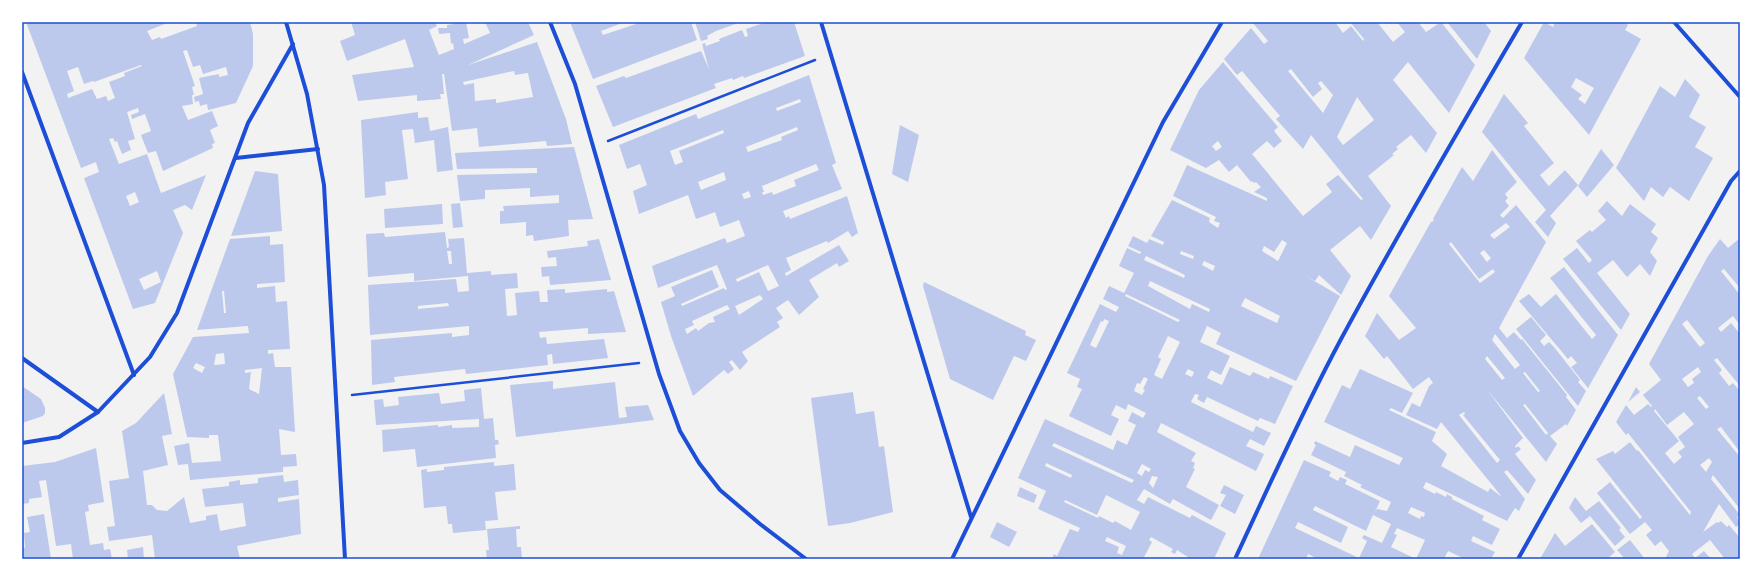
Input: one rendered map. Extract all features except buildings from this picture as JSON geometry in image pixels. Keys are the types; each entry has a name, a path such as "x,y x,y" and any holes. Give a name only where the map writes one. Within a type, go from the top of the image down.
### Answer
{"street":[{"path":"286,22 307,94 324,185 345,559"},
{"path":"550,22 575,84 656,361 680,431 699,463 720,490 760,524 806,559"},
{"path":"821,22 971,518"},
{"path":"952,559 1163,122 1222,22"},
{"path":"1235,559 1289,442 1340,342 1422,193 1522,22"},
{"path":"1674,22 1740,97"},
{"path":"22,443 59,437 98,412 150,357 177,313 248,123 293,44"},
{"path":"22,72 134,374"},
{"path":"236,158 318,149"},
{"path":"1518,559 1731,181 1740,171"},
{"path":"22,358 98,412"}],"path":[{"path":"594,147 831,54"},
{"path":"337,397 656,361"}]}
